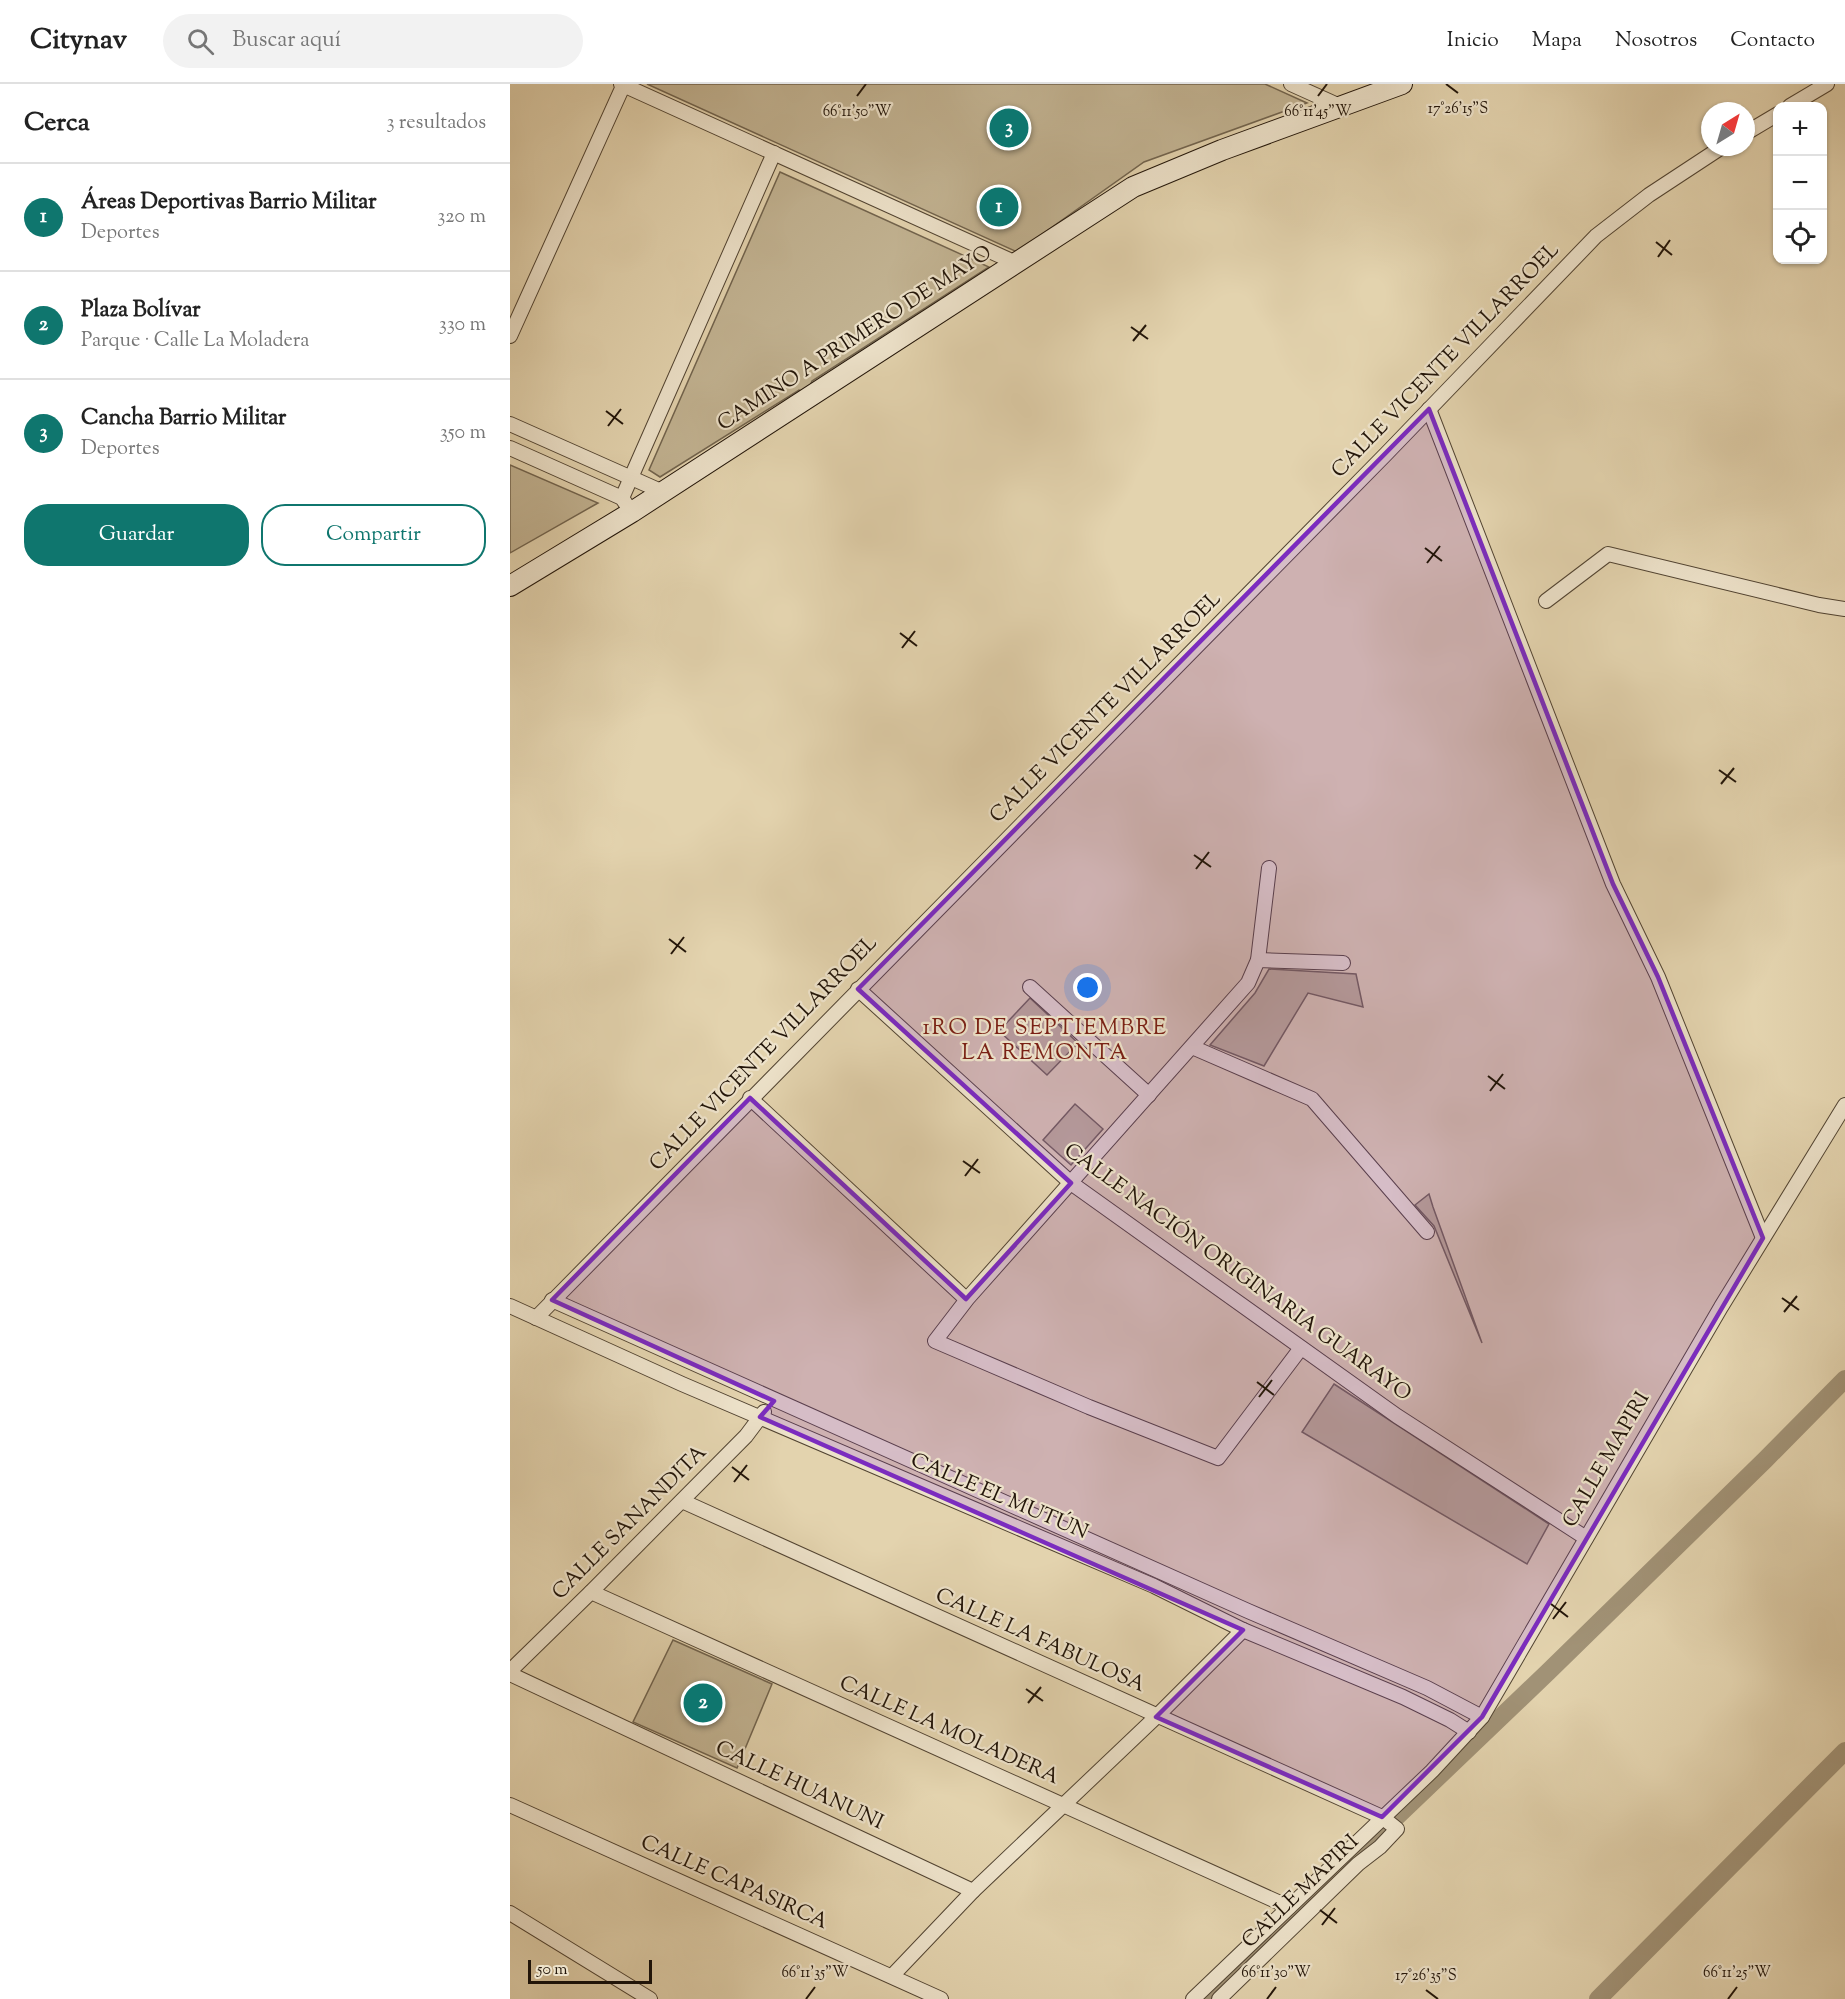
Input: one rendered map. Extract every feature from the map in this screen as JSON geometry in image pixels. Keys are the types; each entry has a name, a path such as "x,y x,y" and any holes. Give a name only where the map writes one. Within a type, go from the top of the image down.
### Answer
{"main road":[{"name":"CAMINO A PRIMERO DE MAYO","path":"510,586 627,505 663,492 1133,187 1222,150 1402,84"}],"street":[{"path":"510,336 623,84 1016,263"},
{"path":"1290,84 1342,107"},
{"path":"1797,102 1827,84"},
{"path":"1755,128 1773,117"},
{"path":"510,448 627,505 631,478 774,153"},
{"name":"CALLE VICENTE VILLARROEL","path":"536,1318 1596,236 1648,195 1708,156"},
{"path":"1429,409 1613,884 1658,977 1763,1238"},
{"path":"510,424 663,492"},
{"path":"1546,601 1608,554 1819,605 1845,609"},
{"path":"1269,868 1258,960 1248,983 966,1299 935,1341 1089,1407 1218,1458 1301,1348"},
{"path":"1258,960 1343,963"},
{"path":"1030,987 1149,1095"},
{"name":"CALLE NACIÓN ORIGINARIA GUARAYO","path":"858,989 1071,1183 1397,1416 1586,1538"},
{"path":"1192,1047 1312,1099 1427,1232"},
{"path":"750,1098 966,1299"},
{"name":"CALLE MAPIRI","path":"1193,1999 1432,1771 1482,1717 1763,1238 1845,1105"},
{"name":"CALLE EL MUTÚN","path":"552,1300 774,1401 1427,1688 1482,1717"},
{"name":"CALLE EL MUTÚN","path":"510,1306 681,1384 1154,1586 1243,1630 1403,1697 1469,1732"},
{"name":"CALLE SANANDITA","path":"510,1673 746,1436 774,1401"},
{"name":"CALLE LA FABULOSA","path":"682,1501 1156,1717 1382,1817"},
{"name":"CALLE LA MOLADERA","path":"591,1592 1289,1907"},
{"path":"892,1976 973,1891 1156,1717 1243,1630"},
{"name":"CALLE HUANUNI","path":"510,1673 973,1891"},
{"name":"CALLE CAPASIRCA","path":"510,1805 892,1976 916,1994 941,1999"},
{"name":"CALLE MAPIRI","path":"1219,1999 1358,1864 1398,1829 1382,1817"},
{"path":"510,1913 650,1999"}],"highlighted area":[{"path":"1429,409 1613,884 1658,977 1763,1238 1482,1717 1382,1817 1156,1717 1243,1630 760,1417 774,1401 552,1300 750,1098 966,1299 1071,1183 858,989"}],"shaded area":[{"path":"647,84 1265,84 1307,103 1144,162 1017,252"},
{"path":"780,172 989,267 812,381 807,393 799,390 660,477 649,470"},
{"path":"510,465 598,503 510,553"},
{"path":"1269,969 1356,974 1363,1007 1308,993 1264,1066 1210,1045 1255,993"},
{"path":"1030,998 1078,1043 1047,1075 999,1031"},
{"path":"1075,1104 1103,1129 1071,1165 1043,1140"},
{"path":"1429,1194 1482,1343 1434,1226 1415,1205"},
{"path":"1334,1384 1549,1524 1527,1564 1302,1432"},
{"path":"673,1640 772,1684 737,1768 633,1722"}],"waterway":[{"path":"1206,1999 1548,1672 1845,1379"},
{"path":"1598,1999 1845,1751"}],"place":[{"name":"Cancha Barrio Militar","path":"1009,128"},
{"name":"Áreas Deportivas Barrio Militar","path":"999,207"},
{"name":"Plaza Bolívar","path":"703,1703"}],"district":[{"name":"1RO DE SEPTIEMBRE LA REMONTA","path":"1045,1042"}]}
